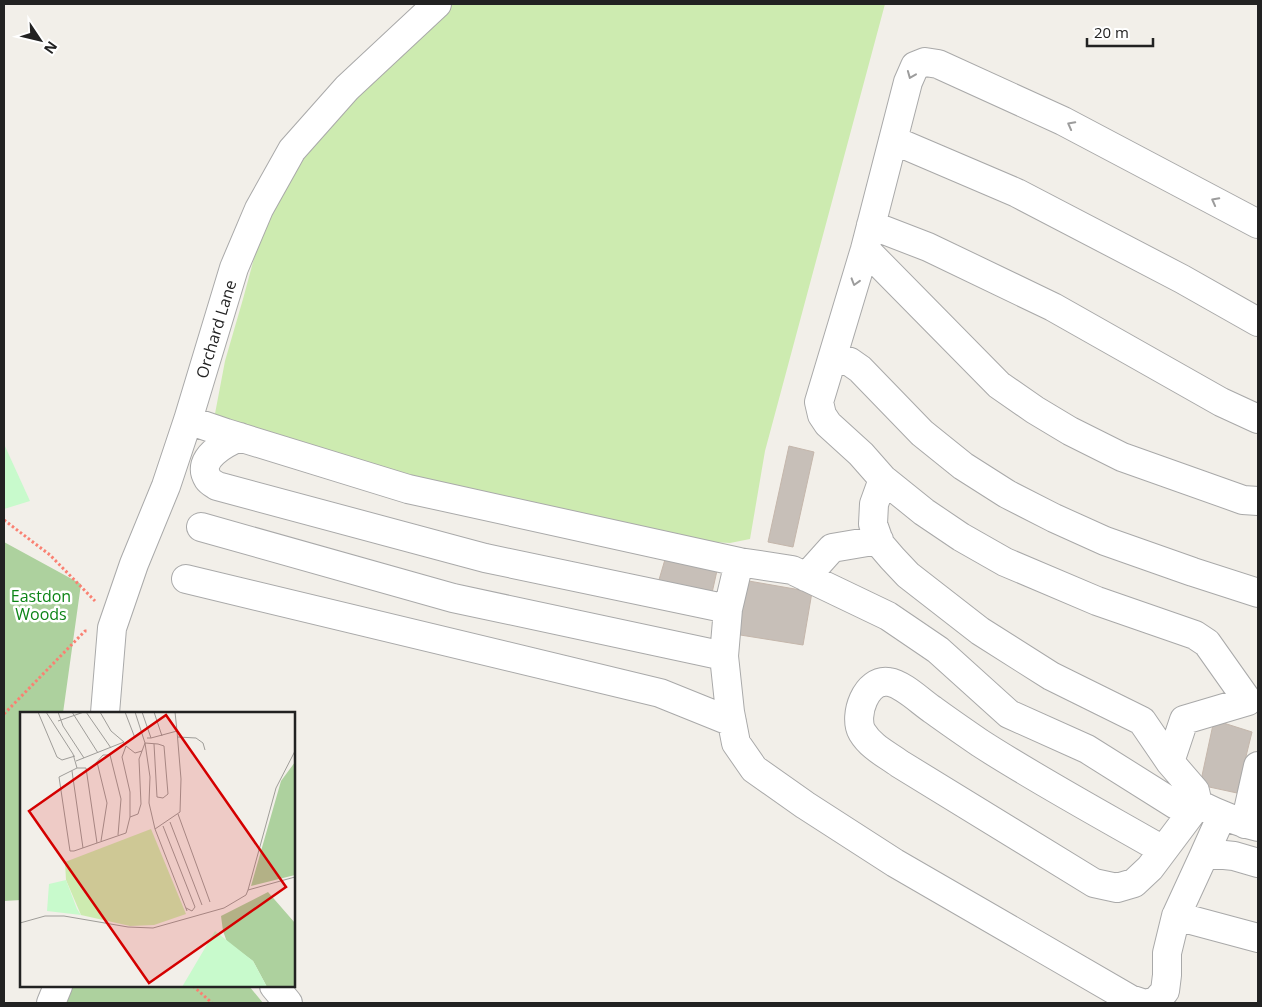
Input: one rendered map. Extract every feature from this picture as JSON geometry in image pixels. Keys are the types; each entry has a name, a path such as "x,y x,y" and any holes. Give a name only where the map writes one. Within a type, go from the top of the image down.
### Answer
{"street":[{"name":"Orchard Lane","path":"105,712 113,625 134,564 166,486 234,268 259,208 292,150 347,88 437,4"},
{"path":"882,479 874,504 873,524 879,540 892,558 908,575 980,631 1051,676 1142,721 1184,720 1253,703 1207,643 1195,635 1097,601 1005,562 961,537 924,512 882,479 861,454 828,424 822,415 819,402 868,237 908,82 915,66 925,62 938,64 1063,121 1258,224"},
{"path":"893,140 1017,193 1174,275 1258,322"},
{"path":"868,237 928,247 1053,307 1221,402 1258,419"},
{"path":"868,237 1000,385 1035,410 1070,431 1122,457 1242,500 1258,501"},
{"path":"833,356 850,362 860,369 922,433 963,466 1007,494 1105,542 1258,593"},
{"path":"188,420 408,489 739,562 792,570 888,616 938,650 1009,714 1087,749 1176,805 1231,818"},
{"path":"240,437 228,442 208,458 205,469 208,479 217,486 485,558 728,609"},
{"path":"201,527 453,598 724,656"},
{"path":"806,577 832,548 879,540"},
{"path":"739,562 728,609 724,656 730,712 736,744 754,769 805,805 895,863 1107,996 1130,999 1142,1003"},
{"path":"186,579 660,693 732,722"},
{"path":"1163,850 980,742 932,710 904,688 889,682 879,682 867,692 861,705 859,719 861,731 870,743 900,764 1094,883 1117,888 1134,883 1150,868 1163,850 1231,818"},
{"path":"1170,762 1184,720"},
{"path":"1142,721 1170,762 1195,791 1231,818"},
{"path":"1149,1003 1156,1001 1165,991 1167,954 1176,916 1205,853 1231,818 1258,771"},
{"path":"1205,853 1234,856 1258,863"},
{"path":"1176,916 1258,938"},
{"path":"51,1003 58,987"},
{"path":"275,987 288,1003"}],"path":[{"path":"4,520 50,556 113,625"},
{"path":"4,714 85,631 113,625"},
{"path":"194,987 212,1003"}],"green space":[{"path":"444,4 885,4 765,451 750,539 730,543 696,541 492,495 295,447 214,419 225,361 256,251 265,223 289,176 348,100"},
{"path":"4,444 30,501 4,509"},
{"name":"Eastdon Woods","path":"4,542 81,584 63,712 20,712 20,900 4,901"},
{"path":"69,987 250,987 263,1003 62,1003"}],"building":[{"path":"789,446 814,452 793,547 768,542"},
{"path":"666,556 718,566 710,602 656,590"},
{"path":"743,580 812,592 803,645 734,634"},
{"path":"1214,720 1252,732 1237,793 1200,785"}]}
